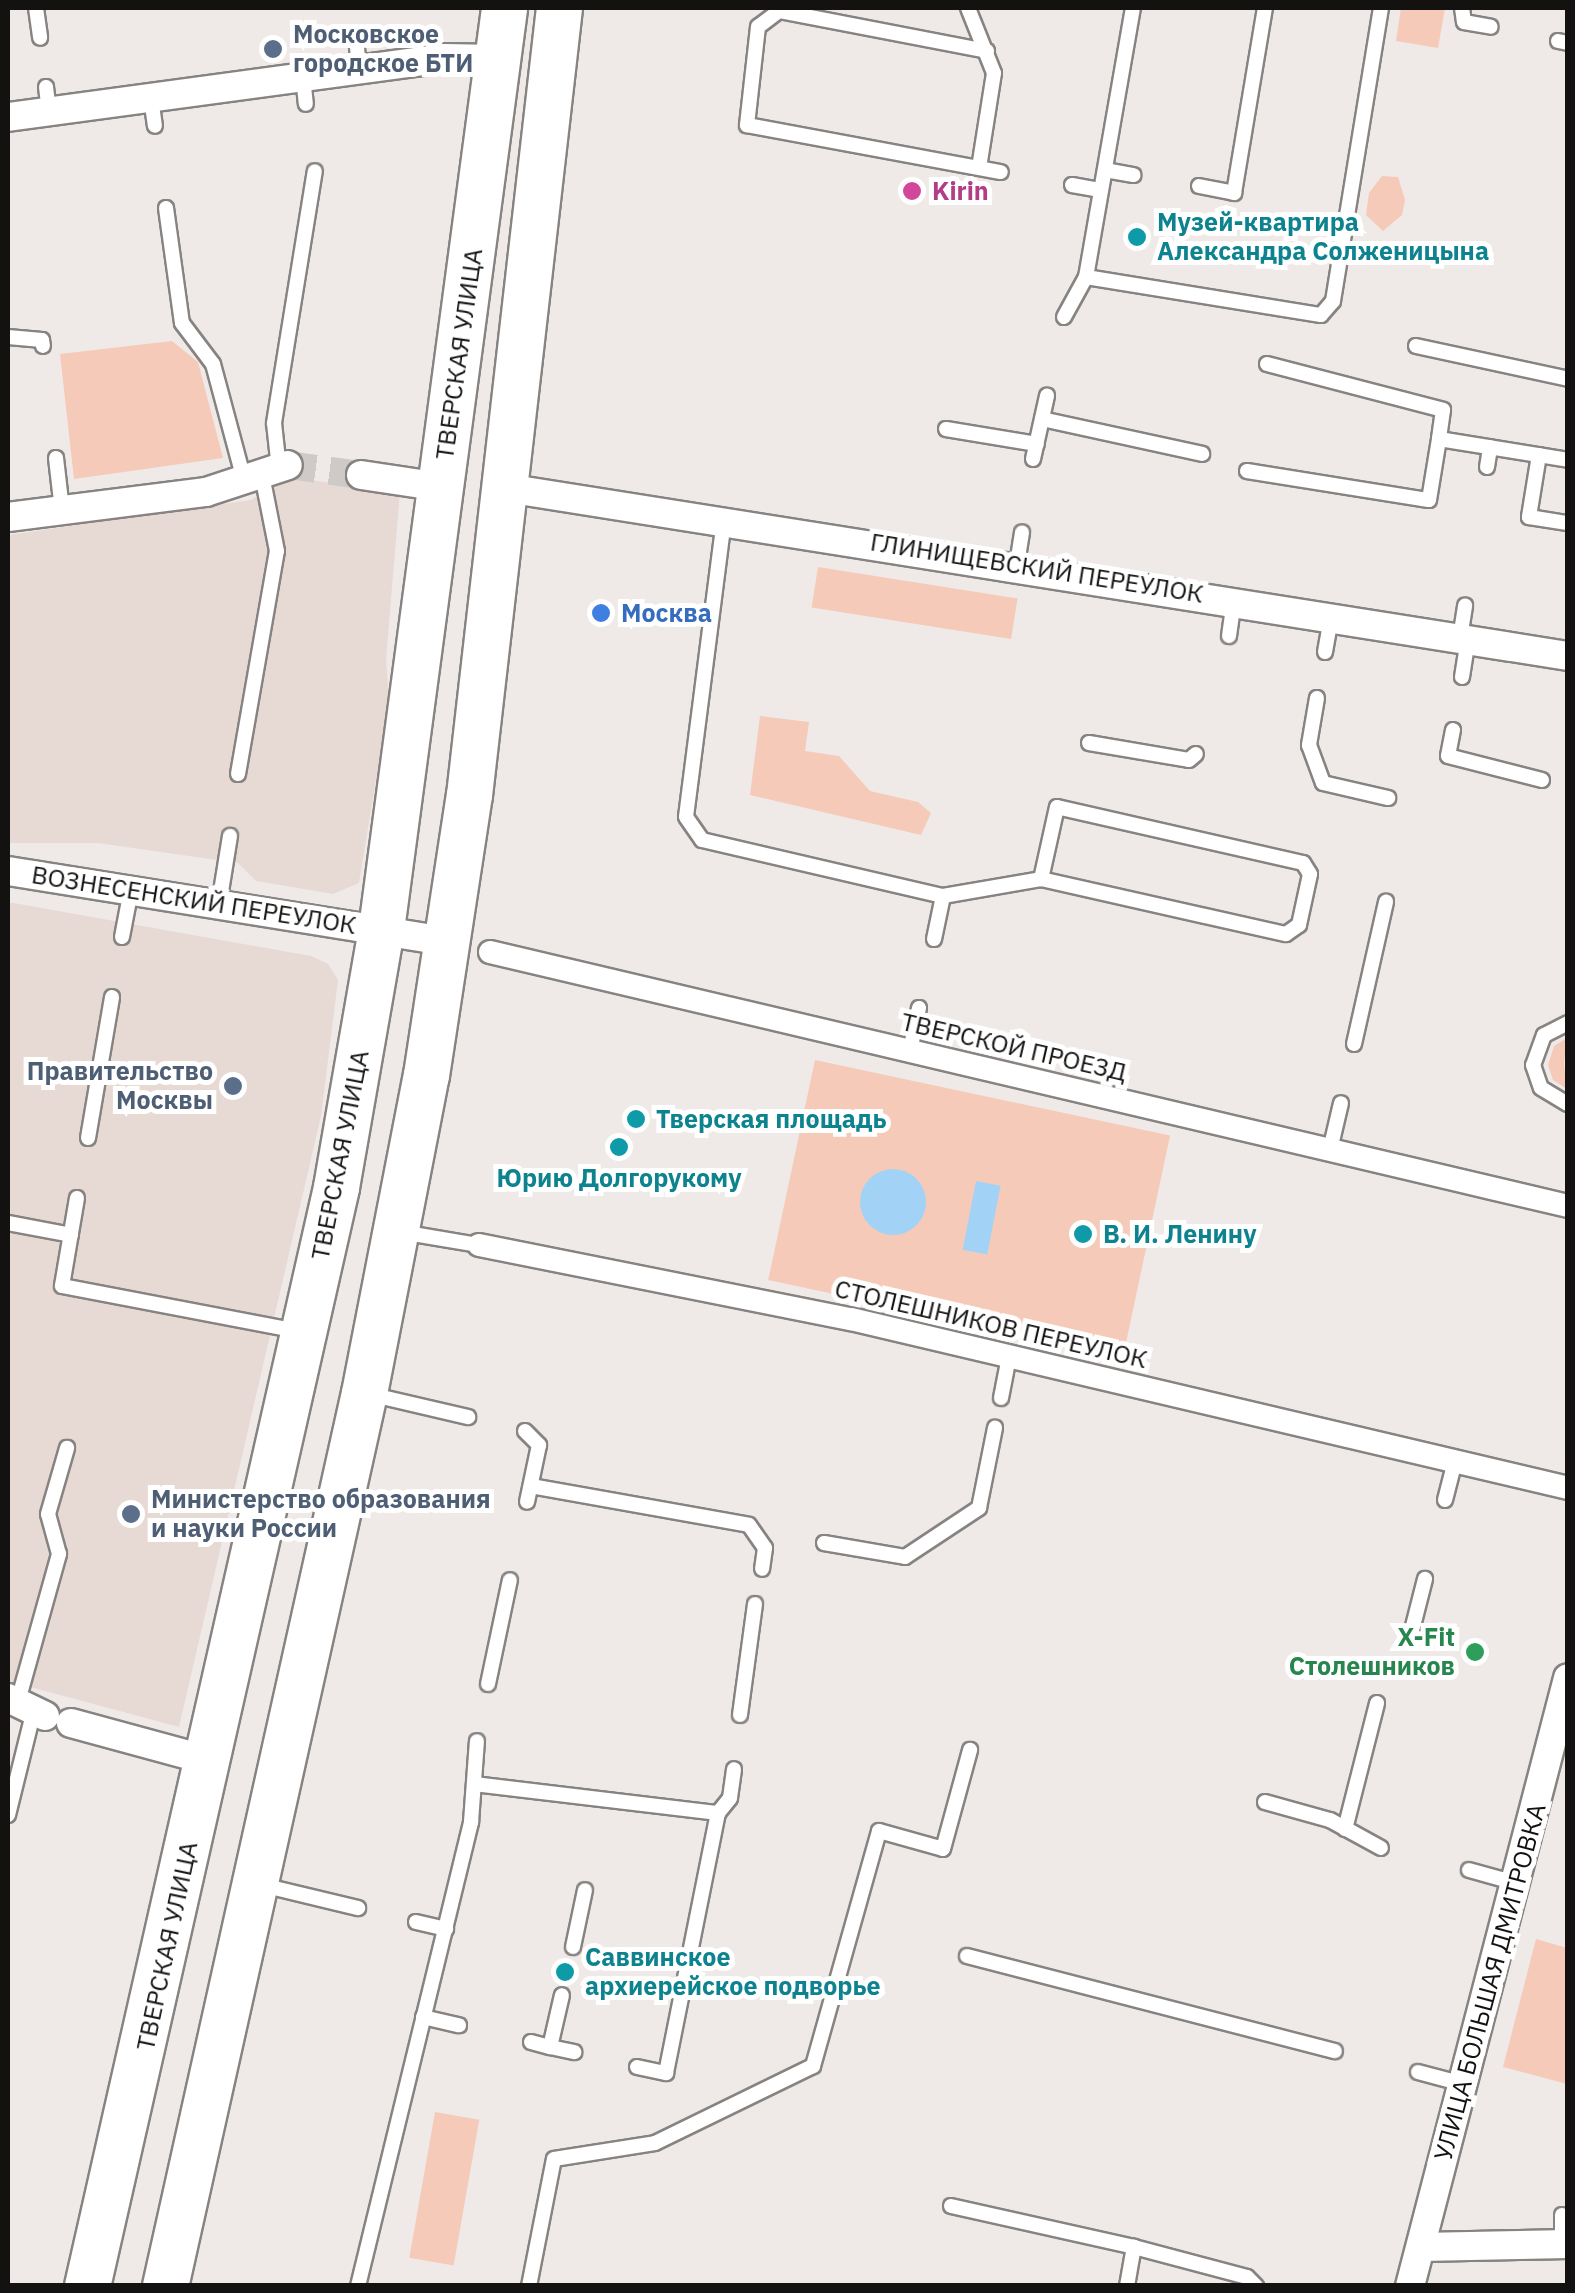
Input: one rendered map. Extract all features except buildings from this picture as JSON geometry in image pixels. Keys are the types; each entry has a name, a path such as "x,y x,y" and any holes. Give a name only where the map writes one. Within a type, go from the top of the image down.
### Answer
{"main road":[{"name":"ТВЕРСКАЯ УЛИЦА","path":"87,2286 305,1333 381,930 504,8"},
{"path":"165,2286 398,1232 469,946 506,488 559,8"}],"street":[{"path":"8,117 48,99 153,112 305,91 359,69 444,58 498,59"},
{"path":"8,517 206,492 268,472"},
{"path":"361,475 441,487"},
{"name":"ГЛИНИЩЕВСКИЙ ПЕРЕУЛОК","path":"506,488 1017,564 1568,656"},
{"name":"ВОЗНЕСЕНСКИЙ ПЕРЕУЛОК","path":"8,872 469,946"},
{"name":"ТВЕРСКОЙ ПРОЕЗД","path":"469,946 1568,1206"},
{"name":"СТОЛЕШНИКОВ ПЕРЕУЛОК","path":"479,1245 1009,1357 1568,1488"},
{"name":"УЛИЦА БОЛЬШАЯ ДМИТРОВКА","path":"1410,2286 1516,1883 1560,1736 1568,1678"},
{"path":"35,1710 206,1760"},
{"path":"1420,2247 1565,2244"}],"lane":[{"path":"36,8 40,38"},
{"path":"968,8 994,73 979,168"},
{"path":"1064,317 1086,277 1133,8"},
{"path":"1199,186 1234,192 1265,8"},
{"path":"1086,277 1320,316 1333,301 1382,8"},
{"path":"1462,8 1464,22 1491,27"},
{"path":"988,51 779,11 758,27 747,126 1001,172"},
{"path":"356,36 359,69"},
{"path":"1105,170 1134,176"},
{"path":"238,774 277,551 268,472 316,171"},
{"path":"1072,185 1102,190"},
{"path":"166,208 182,323 214,364 268,472"},
{"path":"8,337 43,346"},
{"path":"1416,346 1568,379"},
{"path":"1247,472 1429,500 1444,410 1267,364"},
{"path":"946,430 1035,452 1047,396"},
{"path":"1042,418 1202,454"},
{"path":"1438,439 1568,460"},
{"path":"1487,467 1490,448"},
{"path":"1539,455 1529,517 1568,523"},
{"path":"56,458 62,510"},
{"path":"724,520 686,817 702,840 943,896 1041,879 1286,934 1299,926 1310,874 1304,863 1057,807 1041,879"},
{"path":"1017,564 1022,532"},
{"path":"1229,636 1234,600"},
{"path":"1462,677 1465,605"},
{"path":"1325,652 1331,616"},
{"path":"1318,698 1309,745 1323,783 1388,798"},
{"path":"1453,730 1448,756 1542,780"},
{"path":"1089,743 1188,760 1196,754"},
{"path":"219,904 230,836"},
{"path":"122,938 131,889"},
{"path":"934,940 943,896"},
{"path":"1354,1044 1386,902"},
{"path":"88,1138 112,998"},
{"path":"910,1051 919,1008"},
{"path":"1568,1023 1544,1036 1533,1065 1541,1088 1568,1104"},
{"path":"1330,1150 1341,1103"},
{"path":"77,1198 62,1286 305,1333"},
{"path":"8,1224 71,1235"},
{"name":"СТОЛЕШНИКОВ ПЕРЕУЛОК","path":"398,1232 479,1245"},
{"path":"1001,1398 1009,1357"},
{"path":"364,1393 468,1417"},
{"path":"824,1543 905,1557 979,1508 995,1428"},
{"path":"525,1431 539,1445 527,1502"},
{"path":"8,1816 35,1710 58,1554 48,1514 67,1448"},
{"path":"1445,1500 1454,1461"},
{"path":"530,1486 749,1526 765,1548 762,1569"},
{"path":"1411,1634 1425,1579"},
{"path":"488,1684 510,1580"},
{"path":"740,1715 755,1604"},
{"path":"1345,1829 1377,1703"},
{"path":"358,2286 446,1929 474,1784 477,1742"},
{"path":"529,2286 554,2158 655,2143 814,2066 879,1831 943,1849 970,1750"},
{"path":"637,2067 666,2074 718,1814 730,1798 734,1769"},
{"path":"474,1784 718,1814"},
{"path":"1265,1802 1345,1829 1381,1848"},
{"path":"1468,1870 1516,1883"},
{"path":"256,1884 358,1908"},
{"path":"573,1946 585,1890"},
{"path":"416,1922 446,1929"},
{"path":"967,1956 1336,2051"},
{"path":"550,2047 562,1995"},
{"path":"423,2017 459,2025"},
{"path":"531,2042 574,2052"},
{"path":"1418,2072 1463,2084"},
{"path":"950,2206 1134,2247 1246,2277 1256,2286"},
{"path":"1562,2216 1565,2244"},
{"path":"1127,2286 1134,2247"}],"shaded area":[{"path":"1401,8 1445,8 1438,48 1396,41"},
{"path":"1382,176 1398,177 1405,200 1402,215 1383,231 1366,215 1369,193"},
{"path":"172,341 198,362 223,458 74,479 60,354"},
{"path":"287,477 400,492 386,659 389,700 359,883 333,894 256,881 238,863 98,843 8,843 8,535 251,500"},
{"path":"818,567 1018,599 1011,639 812,607"},
{"path":"760,716 809,722 805,751 839,756 870,791 918,802 931,813 921,835 750,795"},
{"path":"8,902 311,956 328,964 338,980 321,1116 179,1727 8,1681"},
{"path":"1567,1038 1567,1089 1553,1080 1548,1065 1554,1046"},
{"path":"815,1060 1170,1135 1123,1356 768,1280"},
{"path":"1536,1939 1567,1948 1567,2084 1503,2067"},
{"path":"435,2112 479,2120 454,2266 409,2258"}],"water":[{"path":"893,1169 906,1171 916,1179 924,1189 924,1215 916,1225 906,1233 893,1235 880,1233 870,1225 862,1215 860,1202 862,1189 870,1179 880,1171"},
{"path":"976,1181 1001,1186 987,1254 963,1250"}],"tunnel":[{"path":"288,465 361,475"}],"place":[{"name":"Московское городское БТИ","path":"273,49"},
{"name":"Kirin","path":"912,191"},
{"name":"Музей-квартира Александра Солженицына","path":"1137,237"},
{"name":"Москва","path":"601,613"},
{"name":"Правительство Москвы","path":"233,1086"},
{"name":"Тверская площадь","path":"636,1119"},
{"name":"Юрию Долгорукому","path":"619,1147"},
{"name":"В. И. Ленину","path":"1083,1234"},
{"name":"Министерство образования и науки России","path":"131,1514"},
{"name":"X-Fit Столешников","path":"1475,1652"},
{"name":"Саввинское архиерейское подворье","path":"565,1972"}]}
